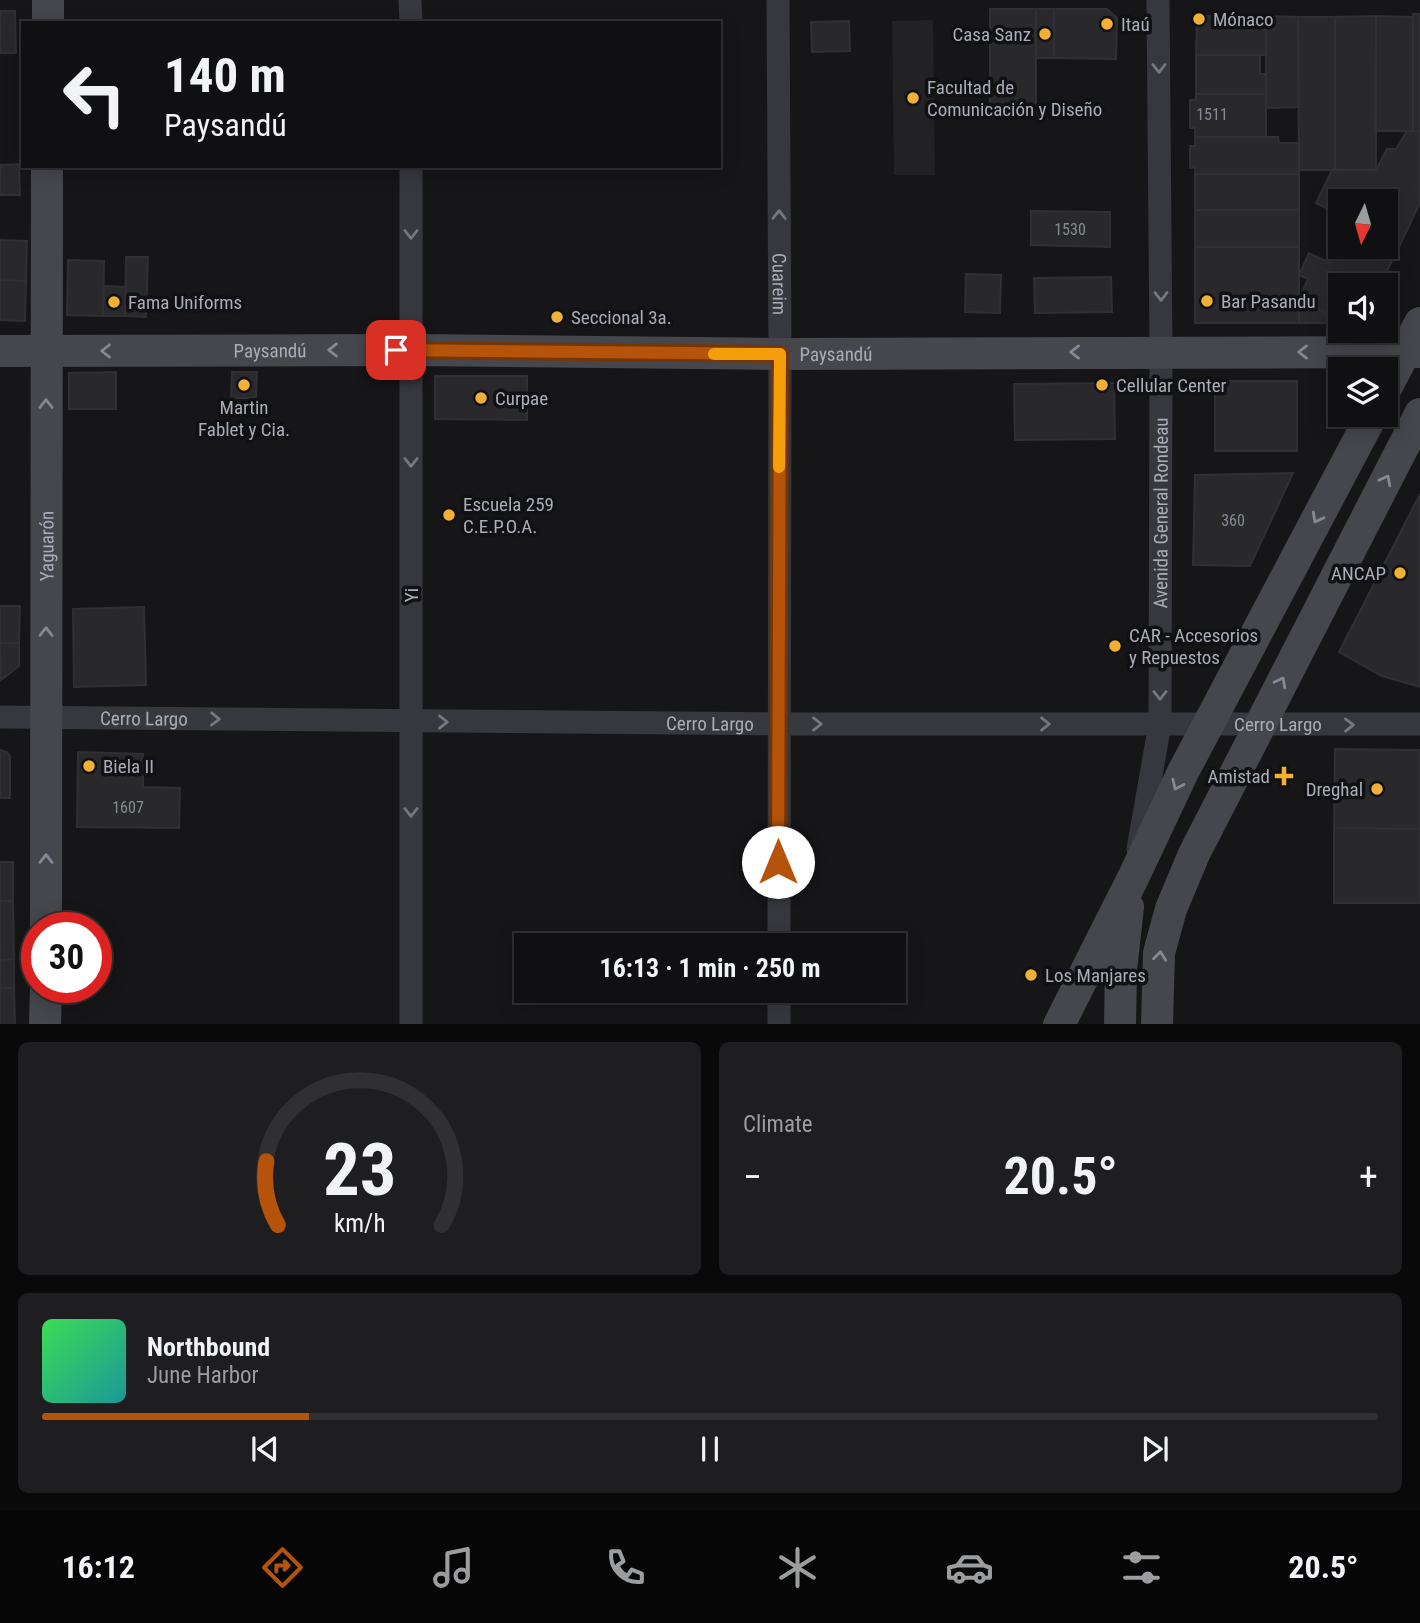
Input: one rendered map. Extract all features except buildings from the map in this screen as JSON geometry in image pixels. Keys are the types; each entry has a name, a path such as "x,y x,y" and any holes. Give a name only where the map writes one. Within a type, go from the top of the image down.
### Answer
{"street":[{"path":"48,0 48,21"},
{"path":"411,0 411,21"},
{"name":"Cuareim","path":"778,0 779,933"},
{"name":"Avenida General Rondeau","path":"1120,1024 1124,937 1160,724 1158,0"},
{"name":"Yaguarón","path":"46,912 47,168"},
{"name":"Yi","path":"411,168 411,1024"},
{"path":"1398,371 1412,352 1420,323"},
{"name":"Paysandú","path":"0,351 412,350 780,354 1412,352"},
{"path":"1157,1024 1160,953 1171,909 1194,854 1420,414"},
{"path":"1059,1024 1208,724 1366,427"},
{"name":"Cerro Largo","path":"0,717 778,724 1420,724"},
{"path":"45,1024 46,1003"},
{"path":"779,1003 779,1024"}],"shaded area":[{"name":"Facultad de Comunicación y Diseño","path":"933,20 935,175 894,175 892,21"}],"slow traffic":[{"path":"714,354 780,354 779,467"}],"place":[{"name":"Mónaco","path":"1199,19"},
{"name":"Itaú","path":"1107,24"},
{"name":"Casa Sanz","path":"1045,34"},
{"name":"Facultad de Comunicación y Diseño","path":"913,98"},
{"name":"Bar Pasandu","path":"1207,301"},
{"name":"Fama Uniforms","path":"114,302"},
{"name":"Seccional 3a.","path":"557,317"},
{"name":"Martin Fablet y Cia.","path":"244,385"},
{"name":"Cellular Center","path":"1102,385"},
{"name":"Curpae","path":"481,398"},
{"name":"Escuela 259 C.E.P.O.A.","path":"449,515"},
{"name":"ANCAP","path":"1400,573"},
{"name":"CAR - Accesorios y Repuestos","path":"1115,646"},
{"name":"Biela II","path":"89,766"},
{"name":"Amistad","path":"1284,776"},
{"name":"Dreghal","path":"1377,789"},
{"name":"Los Manjares","path":"1031,975"}],"route":[{"path":"396,350 780,354 778,862"}]}
